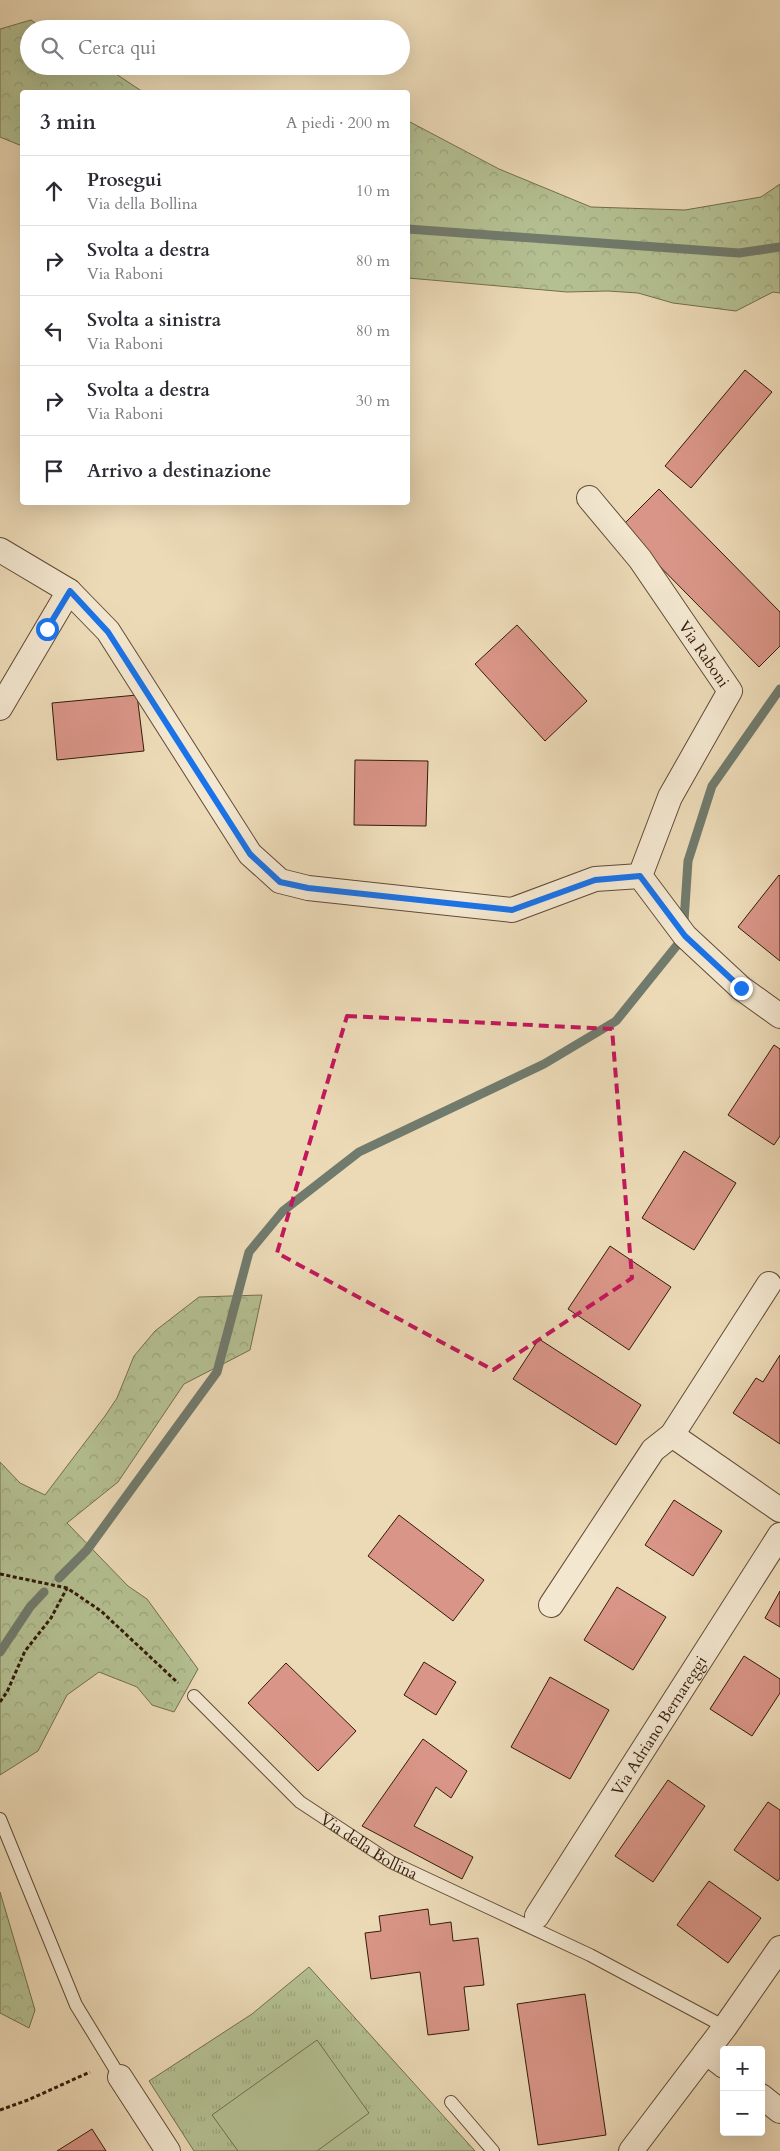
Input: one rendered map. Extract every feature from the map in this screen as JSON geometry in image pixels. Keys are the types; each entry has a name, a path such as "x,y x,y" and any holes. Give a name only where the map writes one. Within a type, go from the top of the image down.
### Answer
{"street":[{"name":"Via Raboni","path":"590,498 640,559 730,691 670,797 640,876"},
{"path":"0,550 70,591 108,632 250,854 280,882 308,888 512,910 595,880 640,876 685,936 741,988 780,1016"},
{"path":"0,708 70,591"},
{"path":"551,1605 654,1450 672,1434 769,1284"},
{"path":"672,1434 780,1510"},
{"name":"Via Adriano Bernareggi","path":"537,1916 780,1535"},
{"path":"631,2151 715,2059 725,2027 780,1948"},
{"path":"115,2070 168,2151"},
{"path":"765,2099 780,2111"}],"lane":[{"name":"Via della Bollina","path":"194,1696 300,1802 384,1857 590,1955 725,2027"},
{"path":"0,1819 76,2005 115,2070"},
{"path":"451,2102 493,2151"}],"path":[{"path":"0,1574 67,1588 101,1612 194,1696"},
{"path":"0,1702 7,1692 25,1651 51,1618 67,1588"},
{"path":"0,2110 115,2070"}],"highlighted area":[{"path":"347,1016 612,1029 632,1278 493,1370 277,1253"}],"green space":[{"path":"20,23 20,75 118,75 140,90 20,90 20,145 0,137 0,29"},
{"path":"410,122 499,169 591,207 685,210 761,197 780,184 780,293 773,292 736,311 673,303 638,293 608,291 567,292 410,278"},
{"path":"262,1295 250,1350 184,1384 118,1482 67,1523 128,1586 147,1599 198,1669 174,1712 152,1705 137,1687 99,1672 67,1695 38,1751 0,1775 0,1462 20,1483 45,1495 105,1416 117,1398 134,1356 155,1331 199,1297"},
{"path":"0,1892 35,2010 29,2028 0,2013"},
{"path":"309,1967 475,2151 194,2151 149,2081 252,2014"},
{"path":"317,2040 369,2113 317,2151 238,2151 212,2115"}],"building":[{"path":"745,370 772,392 691,488 665,466"},
{"path":"659,489 780,612 780,646 759,667 621,527"},
{"path":"517,625 587,701 545,741 475,664"},
{"path":"137,695 144,751 57,760 52,703"},
{"path":"355,760 428,761 426,826 354,825"},
{"path":"780,876 780,961 738,927"},
{"path":"774,1045 780,1049 780,1136 774,1145 728,1115"},
{"path":"684,1151 736,1183 694,1250 642,1218"},
{"path":"610,1246 671,1287 629,1350 568,1309"},
{"path":"539,1339 641,1405 616,1445 513,1379"},
{"path":"780,1355 780,1444 733,1413 756,1378 763,1382"},
{"path":"674,1500 722,1531 693,1576 645,1545"},
{"path":"399,1515 484,1580 453,1621 368,1556"},
{"path":"617,1587 666,1617 633,1670 584,1640"},
{"path":"780,1591 780,1627 765,1618"},
{"path":"744,1656 780,1679 780,1693 752,1736 710,1709"},
{"path":"424,1662 456,1682 436,1715 404,1695"},
{"path":"286,1663 356,1731 318,1771 248,1703"},
{"path":"550,1677 609,1710 570,1779 511,1747"},
{"path":"423,1739 467,1771 451,1798 436,1787 414,1826 473,1857 462,1879 362,1826"},
{"path":"668,1780 705,1806 653,1882 615,1856"},
{"path":"768,1802 780,1810 780,1878 778,1881 734,1850"},
{"path":"709,1881 761,1918 728,1963 677,1925"},
{"path":"428,1909 430,1925 451,1922 453,1941 478,1938 484,1985 464,1987 469,2030 428,2035 420,1972 371,1979 365,1933 381,1931 379,1916"},
{"path":"585,1994 606,2135 538,2145 517,2004"},
{"path":"92,2129 106,2151 57,2151"}],"waterway":[{"path":"410,229 739,253 780,247"},
{"path":"684,921 688,861 712,786 780,689"},
{"path":"59,1578 87,1550 217,1372 249,1252 283,1211 359,1152 544,1064 616,1021 678,944"},
{"path":"0,1652 30,1607 44,1592"}],"route":[{"path":"47,629 70,591 108,632 250,854 280,882 308,888 512,910 595,880 640,876 685,936 741,988"}]}
